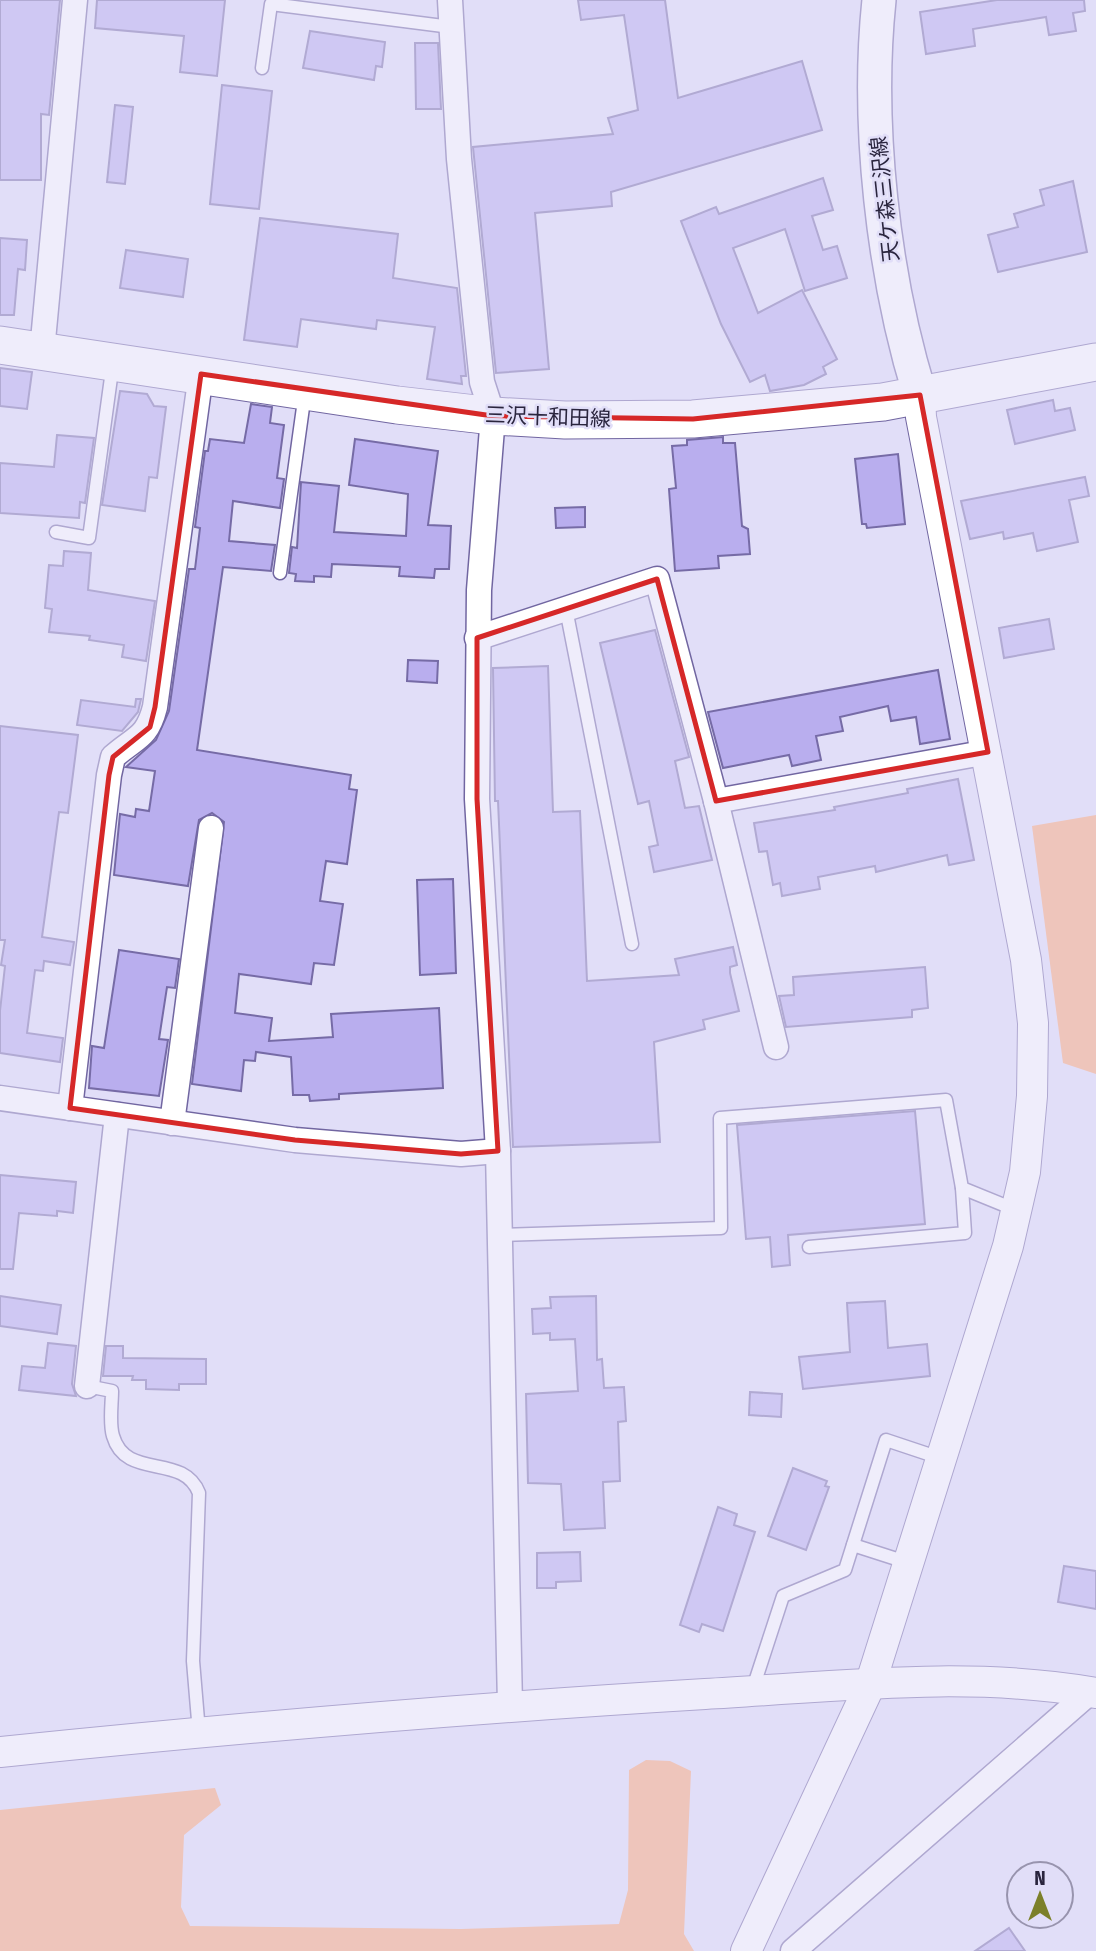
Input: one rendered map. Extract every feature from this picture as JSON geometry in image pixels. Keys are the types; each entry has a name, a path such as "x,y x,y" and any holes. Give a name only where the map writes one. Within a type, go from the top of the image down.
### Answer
{"main road":[{"name":"天ケ森三沢線","path":"879,0 874,48 883,224 908,358 920,395"},
{"name":"三沢十和田線","path":"0,345 493,416 693,419 883,402 1096,362"}],"street":[{"path":"42,351 75,0"},
{"path":"450,0 459,159 482,383 493,416 478,638 478,799 498,1152 510,1705"},
{"path":"70,1108 113,757 141,738 150,727 155,707 201,374"},
{"path":"746,1951 870,1685 981,1342 1025,1172 1032,1096 1033,1023 1026,960 988,752 921,418 920,395"},
{"path":"478,638 657,579 716,801 776,1047"},
{"path":"716,801 988,752"},
{"path":"172,1123 211,828"},
{"path":"0,1098 322,1142 461,1154 498,1152"},
{"path":"87,1386 117,1115"},
{"path":"0,1752 510,1705 752,1691 870,1685 1004,1684 1093,1692"},
{"path":"793,1951 1093,1692"}],"lane":[{"path":"262,68 271,4 451,27"},
{"path":"56,532 89,538 113,362"},
{"path":"280,573 305,390"},
{"path":"566,609 632,944"},
{"path":"500,1235 721,1228 720,1118 946,1100 962,1188 965,1233 809,1247"},
{"path":"962,1188 1017,1210"},
{"path":"87,1386 112,1391 112,1434 130,1461 184,1472 194,1480 199,1493 193,1661 199,1732"},
{"path":"752,1691 783,1596 845,1570 886,1440 943,1459"},
{"path":"853,1545 910,1563"}],"highlighted area":[{"path":"201,374 493,416 693,419 920,395 988,752 716,801 657,579 477,638 477,799 498,1151 461,1154 295,1140 70,1108 109,775 113,757 150,727 155,707"}],"shaded area":[{"path":"1096,815 1096,1074 1063,1063 1032,826"},
{"path":"646,1760 670,1761 691,1771 684,1934 694,1951 0,1951 0,1810 215,1788 221,1805 184,1835 181,1907 190,1926 461,1929 619,1924 628,1890 629,1770"}],"building":[{"path":"0,0 60,0 49,115 41,114 41,180 0,180"},
{"path":"97,0 225,0 217,76 180,72 184,36 95,28"},
{"path":"578,0 665,0 678,98 802,61 822,130 611,192 612,206 535,213 549,369 496,373 473,147 613,134 608,118 638,110 624,15 581,20"},
{"path":"997,0 1084,0 1085,11 1073,13 1076,31 1049,35 1046,17 973,29 975,46 926,54 920,12"},
{"path":"310,31 385,42 382,67 376,66 374,80 303,68"},
{"path":"415,43 438,43 441,109 416,109"},
{"path":"222,85 272,91 259,209 210,204"},
{"path":"115,105 133,107 125,184 107,182"},
{"path":"823,178 833,210 812,216 823,250 837,246 847,278 805,291 785,229 733,248 758,313 802,290 837,359 823,367 826,374 804,385 770,391 765,375 750,382 721,324 681,221 716,207 719,214"},
{"path":"1073,181 1087,252 998,272 988,235 1018,227 1014,214 1044,205 1040,190"},
{"path":"260,218 398,234 393,278 457,288 466,376 461,376 462,384 427,379 435,327 377,320 376,329 301,319 297,347 244,340"},
{"path":"0,238 27,240 25,270 18,269 14,315 0,315"},
{"path":"126,250 188,259 183,297 120,288"},
{"path":"0,368 32,372 27,409 0,406"},
{"path":"120,391 147,394 154,406 166,407 157,478 149,477 145,511 102,505"},
{"path":"1053,400 1055,411 1070,408 1075,430 1015,444 1007,410"},
{"path":"251,404 272,407 270,423 284,425 277,478 284,479 280,508 233,501 229,541 275,545 271,571 223,567 197,750 351,775 349,789 357,790 347,864 326,861 320,901 343,904 334,965 314,963 311,984 239,974 235,1013 272,1018 269,1041 333,1037 331,1014 439,1008 443,1088 339,1094 339,1099 310,1101 309,1095 293,1095 291,1057 256,1052 255,1061 244,1060 241,1091 192,1084 224,822 212,813 199,820 188,886 114,875 120,814 135,817 136,809 149,811 155,771 126,767 156,740 169,711 189,569 195,569 200,528 195,527 205,451 208,451 210,439 244,443"},
{"path":"57,435 94,438 85,503 80,502 79,518 0,513 0,463 54,467"},
{"path":"723,437 723,443 735,443 742,526 748,529 750,554 718,556 719,568 675,571 669,489 676,488 672,446 687,445 687,440"},
{"path":"355,439 438,451 428,525 451,526 449,569 435,569 434,578 399,576 400,567 332,564 331,577 314,576 314,582 295,581 296,574 289,573 292,547 297,548 301,482 339,486 334,532 406,536 408,494 349,485"},
{"path":"898,454 905,524 867,528 866,524 862,524 855,459"},
{"path":"1085,477 1089,496 1069,500 1078,542 1037,551 1033,533 1004,539 1003,532 970,539 961,501"},
{"path":"585,507 585,527 556,528 555,508"},
{"path":"64,551 91,553 88,590 155,601 146,661 122,657 124,645 89,640 90,636 49,632 52,609 45,608 49,565 63,566"},
{"path":"1049,619 1054,649 1004,658 999,628"},
{"path":"655,630 689,757 675,761 685,808 699,806 712,860 654,872 649,847 658,845 649,801 638,804 600,643"},
{"path":"408,660 438,661 437,683 407,681"},
{"path":"548,666 553,812 580,811 587,981 679,975 675,959 733,947 737,965 730,967 730,973 739,1011 703,1020 705,1029 654,1042 660,1142 513,1147 498,801 495,801 493,668"},
{"path":"938,670 950,739 920,744 916,717 891,721 888,706 840,717 843,731 816,736 821,760 792,766 789,755 723,768 708,712"},
{"path":"136,699 141,699 138,712 122,731 77,725 81,700 135,707"},
{"path":"0,726 78,735 68,813 59,812 42,937 74,942 70,965 44,961 43,971 35,970 27,1033 63,1038 60,1062 0,1053 0,1011 5,966 1,965 5,940 0,940"},
{"path":"958,779 974,860 949,865 947,855 876,872 875,866 818,877 820,889 782,896 780,883 773,885 767,851 759,852 754,823 835,810 834,807 908,793 907,789"},
{"path":"453,879 456,973 420,975 417,880"},
{"path":"119,950 179,959 175,988 167,987 159,1039 168,1040 159,1096 89,1088 92,1046 104,1048"},
{"path":"925,967 928,1008 912,1010 912,1017 786,1027 779,996 794,995 793,977"},
{"path":"915,1111 925,1224 788,1235 790,1265 772,1267 770,1237 746,1239 737,1125"},
{"path":"0,1175 76,1182 73,1213 57,1211 57,1216 19,1213 13,1269 0,1269"},
{"path":"0,1296 61,1305 57,1334 0,1326"},
{"path":"596,1296 597,1360 602,1359 604,1388 624,1387 626,1421 618,1422 620,1481 603,1482 605,1528 564,1530 561,1484 528,1483 526,1394 578,1391 575,1339 550,1340 550,1333 533,1334 532,1309 551,1308 550,1297"},
{"path":"885,1301 888,1348 927,1344 930,1376 803,1389 799,1357 850,1352 847,1303"},
{"path":"48,1343 76,1346 72,1384 76,1396 19,1390 22,1366 45,1368"},
{"path":"106,1346 123,1346 123,1358 206,1359 206,1384 179,1384 179,1390 146,1389 146,1380 132,1380 133,1376 103,1376"},
{"path":"750,1392 782,1394 781,1417 749,1415"},
{"path":"793,1468 827,1481 825,1486 829,1487 806,1550 768,1536"},
{"path":"718,1507 737,1514 734,1525 755,1532 723,1631 702,1624 699,1632 680,1625"},
{"path":"580,1552 581,1581 556,1582 556,1588 537,1588 537,1553"},
{"path":"1064,1566 1096,1571 1096,1609 1058,1602"},
{"path":"1006,1930 1010,1930 1025,1951 975,1951"}]}
